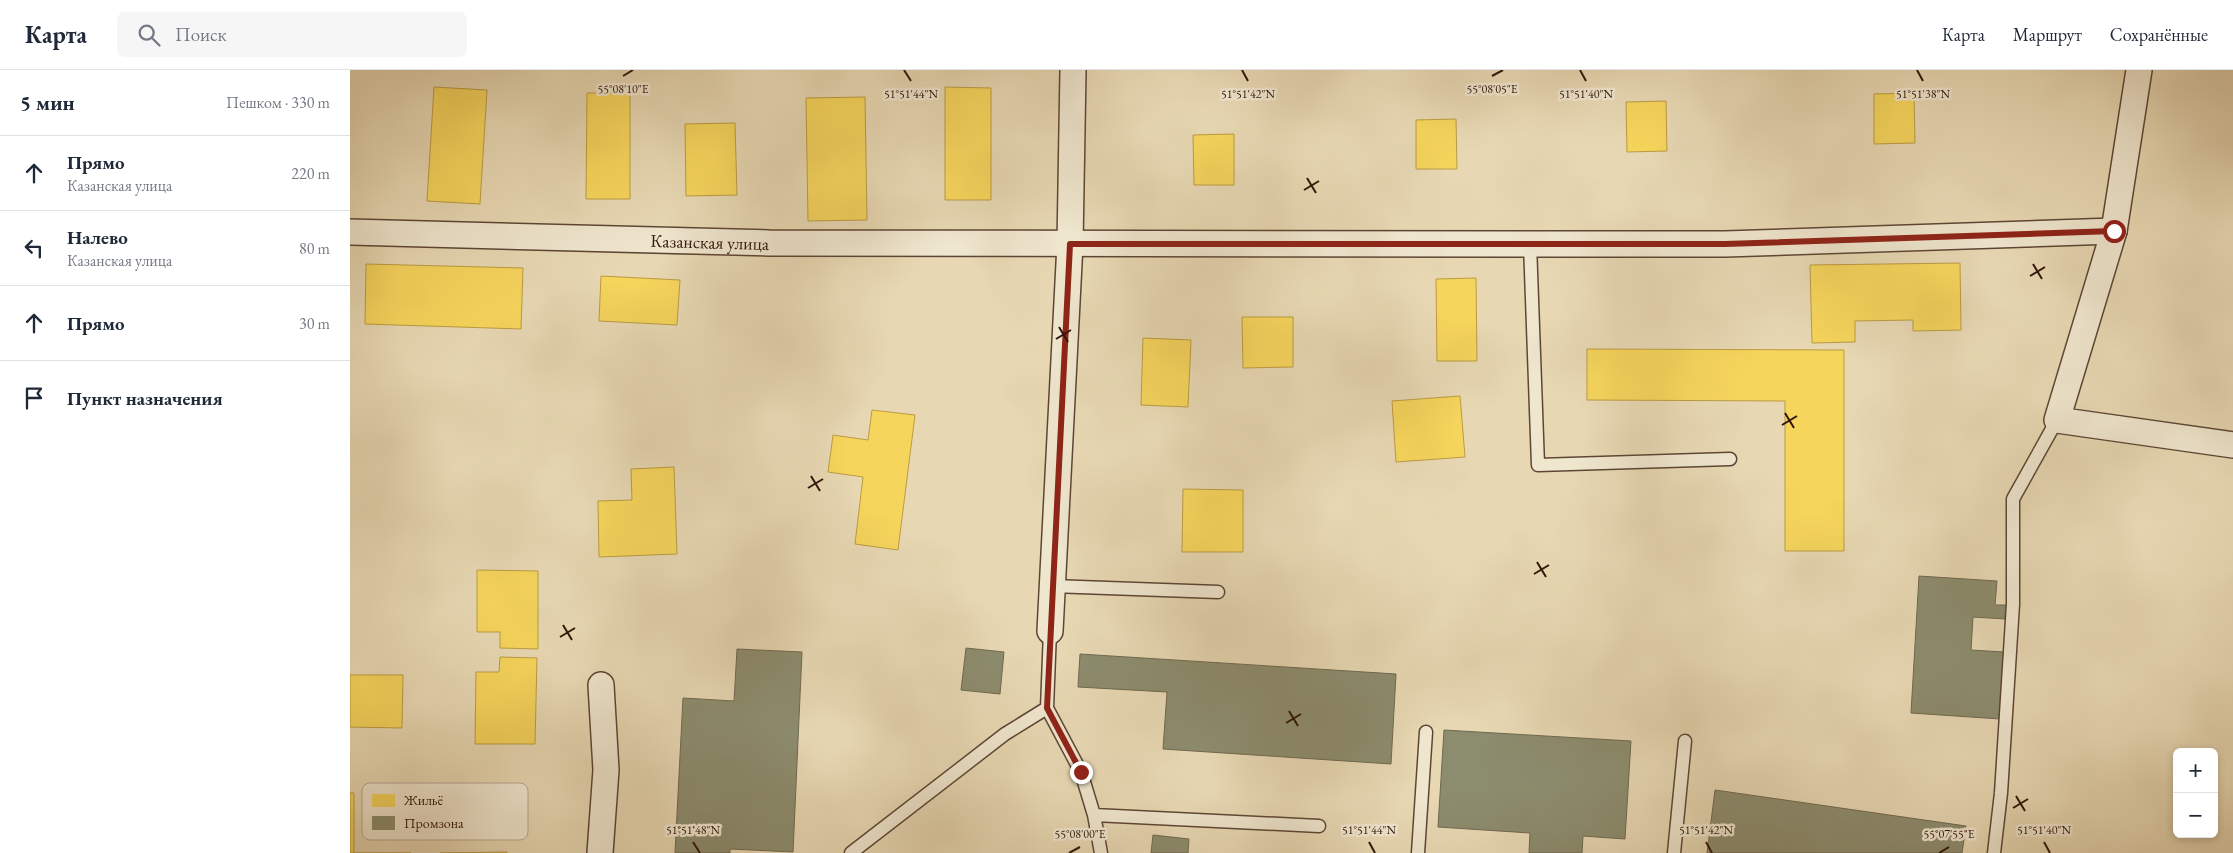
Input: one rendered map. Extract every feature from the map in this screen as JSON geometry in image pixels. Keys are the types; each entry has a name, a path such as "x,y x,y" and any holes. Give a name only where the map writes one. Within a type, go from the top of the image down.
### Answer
{"street":[{"path":"1050,632 1070,244 1072,70"},
{"path":"2139,70 2114,231 2057,420 2233,445"},
{"name":"Казанская улица","path":"350,232 769,243 1725,244 2114,231"},
{"path":"600,853 606,770 601,685"}],"lane":[{"path":"1530,244 1538,465 1730,459"},
{"path":"1994,853 2001,793 2013,604 2013,499 2057,420"},
{"path":"1052,586 1218,592"},
{"path":"1050,632 1047,708 1081,772 1094,816 1101,853"},
{"path":"851,853 1005,734 1047,708"},
{"path":"1418,853 1426,732"},
{"path":"1674,853 1685,741"},
{"path":"1094,816 1319,826"}],"building: Жильё":[{"path":"434,87 487,90 480,204 427,201"},
{"path":"945,87 991,88 991,200 945,200"},
{"path":"587,93 630,93 630,199 586,199"},
{"path":"1914,93 1915,143 1874,144 1874,94"},
{"path":"865,97 867,220 808,221 806,98"},
{"path":"1666,101 1667,151 1627,152 1626,102"},
{"path":"1456,119 1457,169 1416,169 1416,120"},
{"path":"735,123 737,195 686,196 685,124"},
{"path":"1234,134 1234,185 1194,185 1193,135"},
{"path":"1960,263 1961,330 1913,331 1913,320 1855,321 1855,342 1812,343 1810,265"},
{"path":"366,264 523,268 521,329 365,324"},
{"path":"601,276 680,280 677,325 599,321"},
{"path":"1476,278 1477,361 1437,361 1436,279"},
{"path":"1242,317 1293,317 1293,367 1243,368"},
{"path":"1143,338 1191,340 1188,407 1141,405"},
{"path":"1587,349 1844,350 1844,551 1785,551 1785,401 1587,400"},
{"path":"1460,396 1465,457 1396,462 1392,401"},
{"path":"872,410 915,415 898,550 855,544 863,477 828,472 833,435 868,440"},
{"path":"674,467 677,554 599,557 598,501 632,500 631,469"},
{"path":"1183,489 1243,490 1243,552 1182,552"},
{"path":"477,570 538,571 538,649 500,648 500,632 477,632"},
{"path":"500,657 537,658 535,744 475,744 476,672 499,672"},
{"path":"350,675 403,675 402,728 350,727"},
{"path":"350,793 354,793 354,853 350,853"},
{"path":"507,852 507,853 440,853"}],"building: Промзона":[{"path":"1919,576 1997,581 1995,605 2006,605 2005,619 1973,617 1971,650 2004,652 2000,719 1911,713"},
{"path":"966,648 1004,652 1000,694 961,690"},
{"path":"737,649 802,652 793,852 730,849 730,853 675,853 683,698 734,701"},
{"path":"1080,654 1396,674 1391,764 1163,749 1167,692 1078,687"},
{"path":"1444,730 1631,741 1625,839 1583,836 1582,853 1529,853 1530,833 1438,827"},
{"path":"1715,790 1966,826 1962,853 1707,853"},
{"path":"1153,835 1189,839 1188,853 1151,853"}],"route":[{"path":"1081,772 1047,708 1070,244 1725,244 2114,231"}]}
